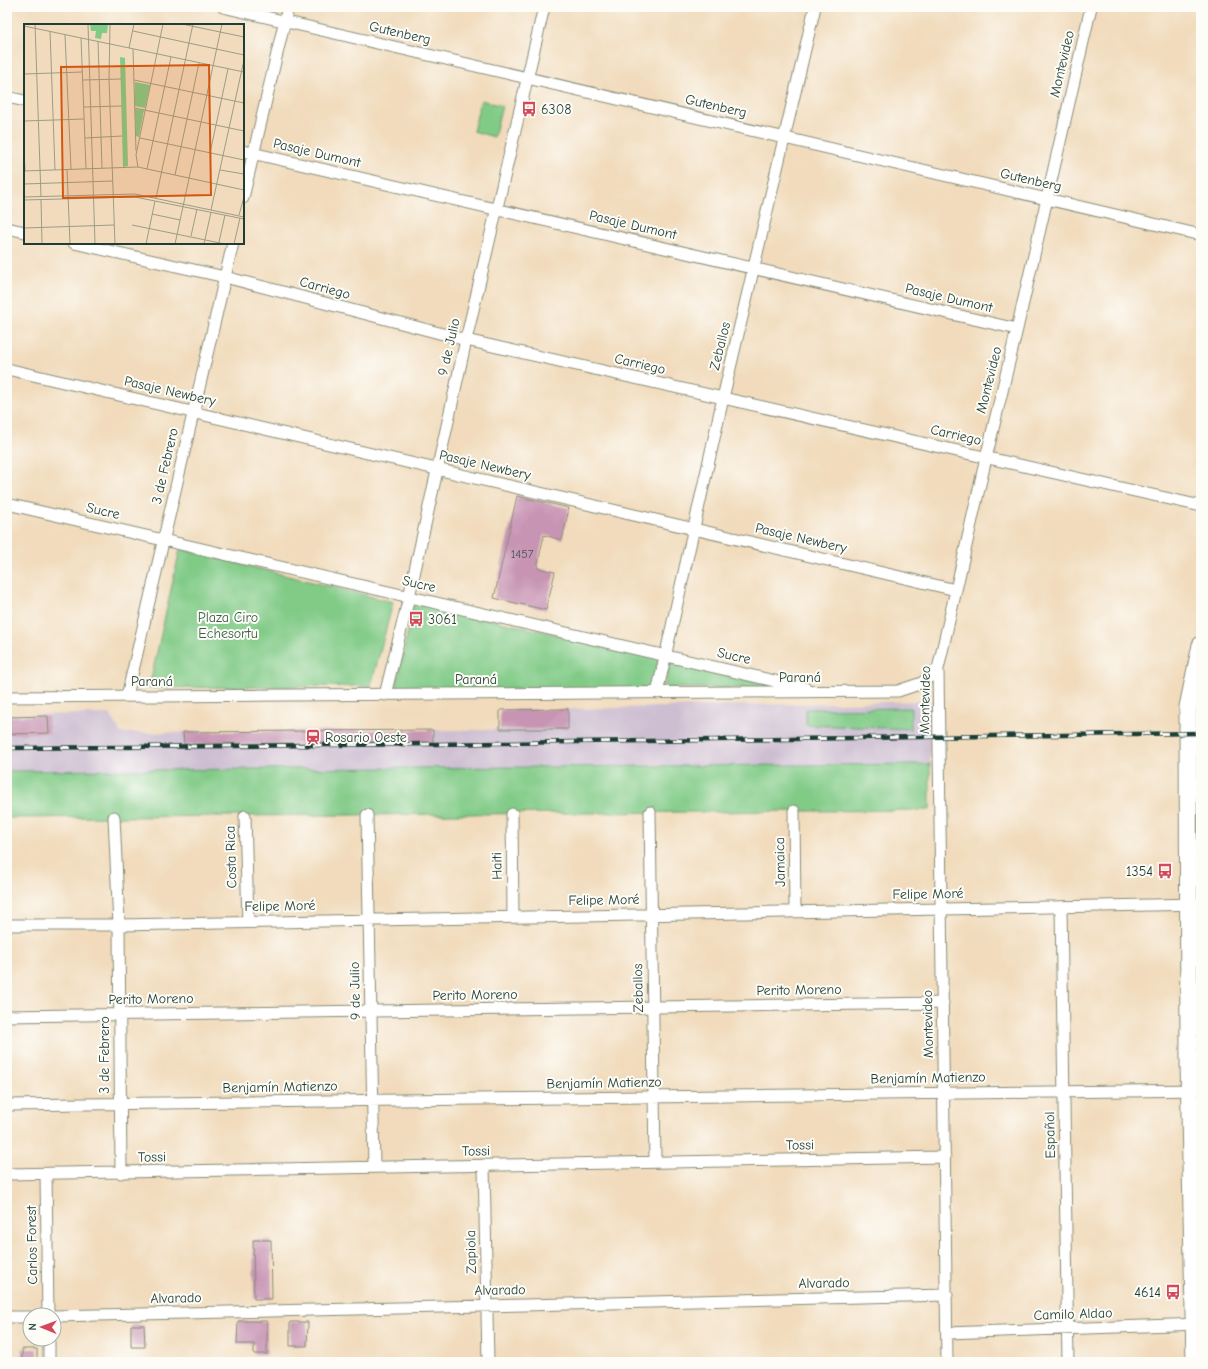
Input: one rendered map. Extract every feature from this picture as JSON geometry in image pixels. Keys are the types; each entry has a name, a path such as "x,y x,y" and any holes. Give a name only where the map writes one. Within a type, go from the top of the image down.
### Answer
{"main road":[{"path":"1195,1362 1197,1324 1195,904 1188,707 1201,645"}],"street":[{"name":"Gutenberg","path":"223,7 1201,235"},
{"path":"244,189 248,152 288,7"},
{"name":"9 de Julio","path":"385,695 409,597 466,340 544,7"},
{"name":"Zeballos","path":"657,693 723,398 815,7"},
{"name":"Montevideo","path":"948,1362 938,669 1091,7"},
{"path":"7,97 24,102"},
{"name":"Pasaje Dumont","path":"248,152 1017,328"},
{"path":"7,228 24,232"},
{"name":"Carriego","path":"78,244 225,277 466,340 1201,506"},
{"name":"3 de Febrero","path":"127,696 232,244"},
{"name":"Pasaje Newbery","path":"7,369 956,590"},
{"name":"Sucre","path":"7,504 824,692"},
{"name":"Paraná","path":"7,697 898,691 922,683 938,669"},
{"name":"Jamaica","path":"794,811 795,912"},
{"name":"Zeballos","path":"650,812 655,1162"},
{"name":"Haiti","path":"512,814 513,917"},
{"name":"9 de Julio","path":"367,815 374,1167"},
{"name":"Costa Rica","path":"245,816 248,922"},
{"name":"3 de Febrero","path":"114,817 119,925 119,1104 121,1173"},
{"name":"Felipe Moré","path":"7,925 119,925 1195,904"},
{"name":"Español","path":"1061,907 1068,1362"},
{"name":"Perito Moreno","path":"7,1016 943,1004"},
{"name":"Benjamín Matienzo","path":"7,1105 1196,1090"},
{"name":"Tossi","path":"7,1174 945,1157"},
{"name":"Zapiola","path":"484,1165 488,1362"},
{"name":"Carlos Forest","path":"46,1174 48,1307"},
{"name":"Alvarado","path":"62,1316 947,1295"},
{"path":"7,1317 22,1317"},
{"name":"Camilo Aldao","path":"947,1333 1197,1324"},
{"path":"49,1347 49,1362"}],"shaded area":[{"path":"930,701 930,764 7,771 7,715 110,714 121,733 568,729 568,709"}],"green space":[{"path":"481,100 502,106 494,137 473,131"},
{"name":"Plaza Ciro Echesortu","path":"180,549 393,602 371,686 149,688"},
{"path":"414,603 659,657 652,689 395,690"},
{"path":"1201,645 1201,1362 1188,707"},
{"path":"670,663 785,688 664,688"},
{"path":"911,708 911,729 806,725 806,709"},
{"path":"930,764 930,810 7,818 7,771"}],"building":[{"path":"517,496 569,508 562,540 544,535 537,568 555,572 546,610 494,598"},
{"path":"568,709 568,729 500,729 500,710"},
{"path":"48,716 49,733 7,734 7,717"},
{"path":"433,730 433,742 184,744 183,732"},
{"path":"253,1240 271,1240 272,1299 254,1299"},
{"path":"238,1321 267,1321 267,1354 254,1354 254,1344 237,1344"},
{"path":"290,1322 308,1322 307,1346 290,1346"},
{"path":"131,1325 144,1325 145,1347 131,1347"},
{"path":"22,1349 37,1349 37,1362 22,1362"}],"railway":[{"path":"7,748 436,744 1201,733"}],"place":[{"name":"6308","path":"529,109"},
{"name":"3061","path":"416,619"},
{"name":"Rosario Oeste","path":"313,737"},
{"name":"1354","path":"1165,871"},
{"name":"4614","path":"1173,1292"}]}
